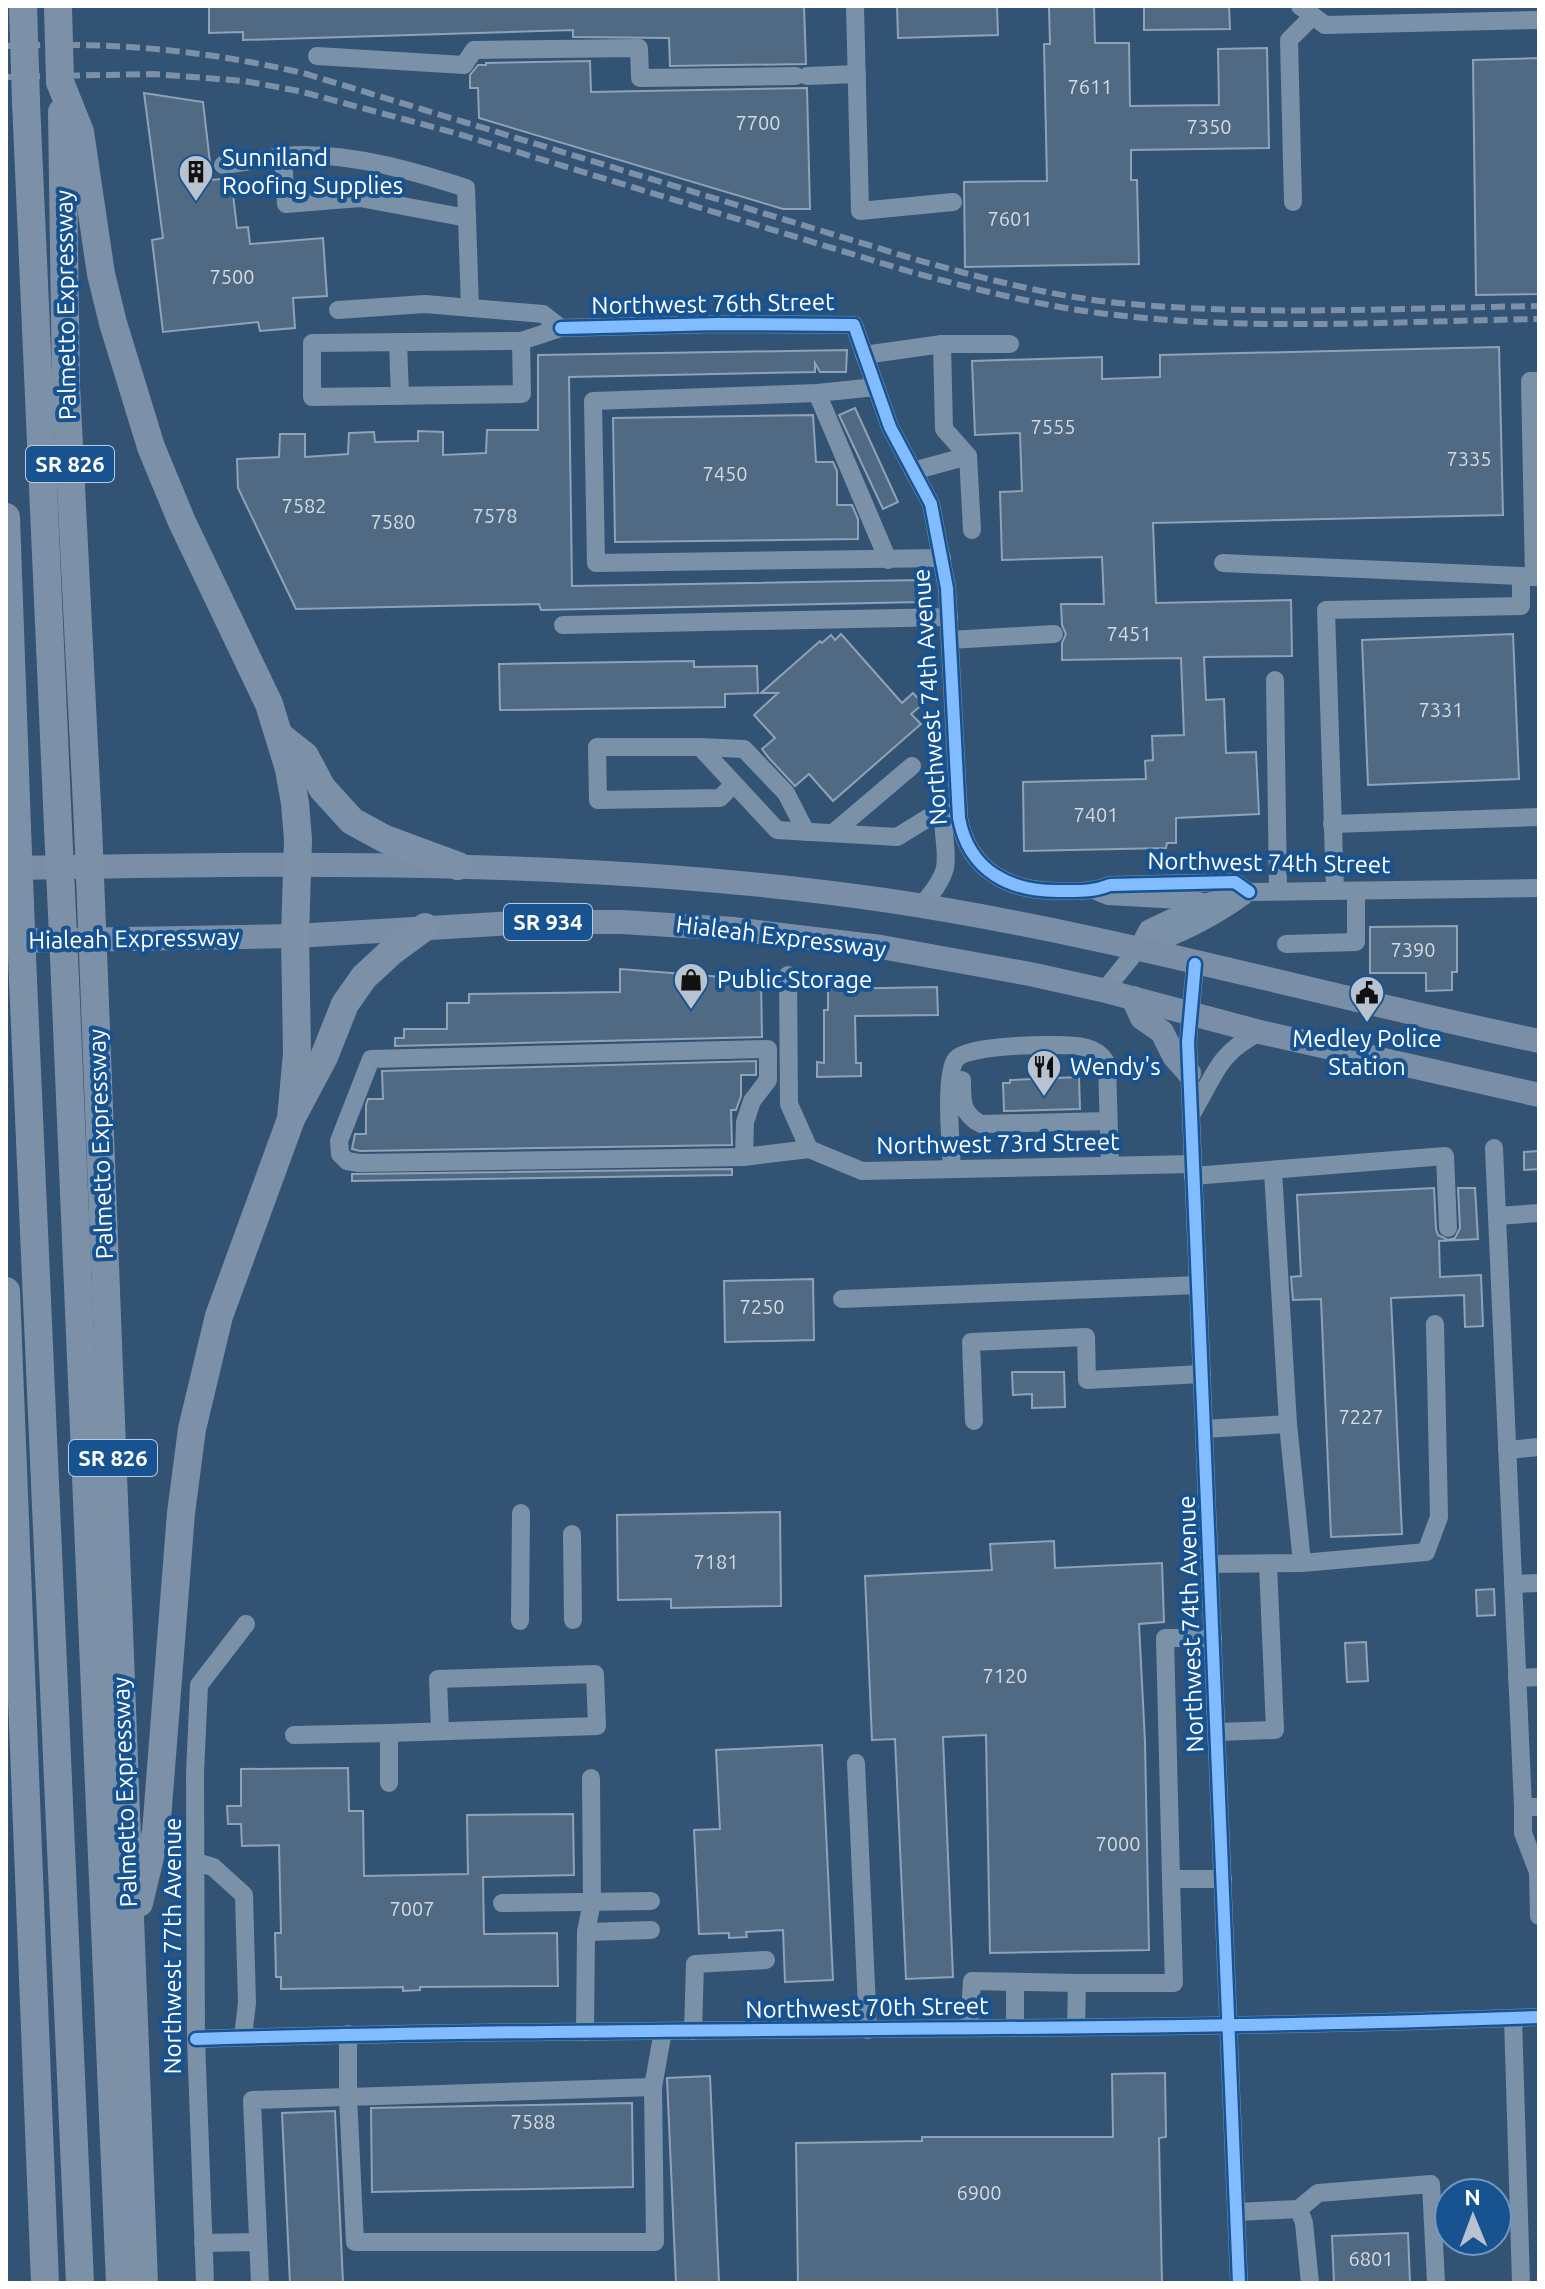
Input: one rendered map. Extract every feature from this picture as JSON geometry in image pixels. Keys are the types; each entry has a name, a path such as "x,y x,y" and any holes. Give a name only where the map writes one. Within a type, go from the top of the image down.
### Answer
{"highway":[{"path":"23,6 120,2283"},
{"name":"Palmetto Expressway","path":"58,6 63,95 66,386 88,826 144,2283"},
{"path":"63,95 80,132 101,274 151,447 182,522 255,673 281,737 295,803 297,863 297,1053 291,1119"},
{"path":"6,517 80,2283"},
{"path":"281,737 305,756 322,788 352,821 385,839 458,866"},
{"path":"130,1939 156,1832 181,1513 192,1429 219,1316 291,1119 324,1057 345,1004 364,977 425,927"},
{"path":"6,1291 45,2283"},
{"path":"6,1620 25,1726"}],"main road":[{"name":"Hialeah Expressway","path":"6,868 297,863 565,869 692,878 921,906 1019,924 1539,1041"},
{"name":"Hialeah Expressway","path":"6,941 295,936 507,923 609,922 733,929 915,953 1104,991 1260,1032 1539,1095"},
{"path":"1133,998 1142,1018 1167,1038 1174,1056 1189,1073"}],"street":[{"path":"855,6 860,211 953,202"},
{"path":"1293,202 1289,40 1306,11 1325,25 1539,20"},
{"path":"317,56 464,65 474,50 639,48 640,78 857,74"},
{"path":"223,165 301,155 346,159 407,169 466,188 470,308"},
{"path":"283,157 286,204 360,198 467,218"},
{"path":"338,310 425,304 543,314 561,328"},
{"name":"Northwest 76th Street","path":"561,328 854,325 890,427"},
{"path":"521,341 522,394 312,397 312,343 521,341 561,328"},
{"path":"398,342 400,396"},
{"path":"942,344 944,429 968,456 972,530"},
{"path":"864,355 942,344 1010,344"},
{"path":"1335,891 1326,610 1521,606 1531,577 1535,451 1530,381 1539,381"},
{"path":"876,387 817,393 593,401 596,563 942,558"},
{"path":"817,393 888,560"},
{"name":"Northwest 74th Avenue","path":"890,427 931,504 949,617 962,833 973,854 988,870"},
{"path":"913,471 968,456"},
{"path":"1223,563 1531,577"},
{"path":"563,625 949,617"},
{"path":"950,640 1054,634"},
{"path":"1275,680 1278,891"},
{"path":"734,784 720,798 598,800 597,747 744,749 786,793 806,832"},
{"path":"700,747 777,830 897,837 928,818 943,814"},
{"path":"833,833 912,766"},
{"name":"Northwest 74th Avenue","path":"921,906 944,869 943,814 957,788"},
{"path":"1332,824 1539,817"},
{"name":"Northwest 74th Street","path":"988,870 1021,888 1042,891 1095,891 1108,896 1208,901"},
{"name":"Northwest 74th Street","path":"1095,891 1110,885 1235,882 1242,897 1278,891 1539,888"},
{"path":"1286,944 1356,942 1356,891"},
{"path":"1104,991 1137,950 1148,929 1208,901 1242,897"},
{"path":"1137,950 1209,921 1242,897"},
{"name":"Northwest 74th Avenue","path":"1195,964 1189,1014 1189,1073 1239,2283"},
{"path":"744,1157 745,1122 752,1101 768,1080 768,1049 371,1059 339,1141 340,1154 347,1161 359,1163 744,1157 809,1149 789,1104 788,975"},
{"path":"1191,1115 1226,1055 1236,1045 1260,1032"},
{"path":"1108,1121 992,1124 974,1120 968,1116 962,1103 962,1075 970,1059 990,1047 1074,1046 1092,1049 1107,1064 1110,1166"},
{"path":"952,1169 949,1077 956,1058 964,1053 983,1050"},
{"path":"1494,1148 1517,1678 1530,1769 1531,1807 1523,1833 1538,1872 1539,1916"},
{"name":"Northwest 73rd Street","path":"809,1149 862,1171 1110,1166 1273,1171 1445,1156 1448,1228"},
{"path":"1273,1171 1288,1424 1302,1563"},
{"path":"1497,1216 1539,1213"},
{"path":"842,1299 1198,1285"},
{"path":"1211,1564 1302,1563 1426,1552 1439,1517 1435,1324"},
{"path":"974,1421 971,1342 1086,1337 1087,1380 1202,1374"},
{"path":"1204,1429 1288,1424"},
{"path":"1507,1450 1539,1447"},
{"path":"520,1621 521,1513"},
{"path":"572,1534 573,1620"},
{"path":"1217,1732 1275,1730 1268,1564"},
{"path":"1513,1584 1539,1583"},
{"name":"Northwest 77th Avenue","path":"205,2283 196,2039 195,1773 199,1685 246,1624"},
{"path":"969,2028 972,1981 1174,1983 1165,1638 1213,1638"},
{"path":"294,1735 389,1733 597,1726 595,1674 438,1679 440,1731"},
{"path":"1517,1678 1539,1677"},
{"path":"389,1733 389,1783"},
{"path":"856,1763 868,2030"},
{"path":"585,2032 586,1932 592,1902 591,1778"},
{"path":"196,1862 213,1867 244,1895 247,2003 243,2037"},
{"path":"1171,1879 1223,1879"},
{"path":"502,1903 651,1901"},
{"path":"586,1932 651,1930"},
{"path":"693,2031 695,1964 766,1960"},
{"path":"1015,1982 1015,2028"},
{"path":"1076,2027 1077,1983"},
{"name":"Northwest 70th Street","path":"196,2039 348,2034 1229,2025 1539,2017"},
{"path":"1513,2018 1527,2273"},
{"path":"348,2034 355,2242 655,2242 653,2087 663,2031"},
{"path":"260,2283 252,2100 653,2087"},
{"path":"1236,2212 1299,2209 1318,2193 1431,2184 1436,2283"},
{"path":"1299,2209 1304,2223 1310,2283"},
{"path":"203,2243 258,2242"}],"building":[{"path":"209,6 804,6 806,64 670,66 669,38 573,37 573,30 243,40 243,32 209,33"},
{"path":"897,6 997,6 998,35 898,38"},
{"path":"1094,6 1095,43 1129,43 1130,106 1219,105 1218,49 1267,48 1269,148 1131,150 1131,180 1137,180 1139,264 965,267 964,182 1047,181 1044,44 1050,44 1049,7"},
{"path":"1144,6 1229,6 1230,29 1144,30"},
{"path":"1539,58 1539,294 1476,295 1473,60"},
{"path":"590,61 591,92 807,88 810,209 783,209 479,118 478,88 470,88 470,75 478,65"},
{"name":"Sunniland Roofing Supplies","path":"144,93 203,102 212,180 231,178 237,228 248,227 250,244 323,238 327,296 293,298 295,328 260,331 258,322 163,332 152,240 163,238"},
{"path":"1499,347 1503,515 1153,523 1156,603 1291,600 1292,656 1204,657 1206,700 1224,699 1226,753 1256,752 1259,814 1176,818 1176,843 1167,843 1166,848 1024,851 1023,782 1146,779 1145,761 1153,760 1152,736 1184,735 1181,658 1062,660 1062,643 1066,634 1062,625 1061,604 1104,604 1102,557 1002,560 1000,492 1022,491 1020,433 975,435 972,361 1102,357 1102,379 1160,377 1160,355"},
{"path":"847,350 846,372 820,372 815,363 815,372 569,377 572,586 921,580 921,602 541,610 539,604 296,609 238,488 237,459 279,457 280,434 305,434 305,457 348,454 349,433 374,432 375,442 418,441 418,431 443,432 443,455 486,453 487,430 538,430 538,355"},
{"path":"855,408 898,502 883,509 839,415"},
{"path":"813,415 816,462 833,462 837,471 837,505 852,505 858,519 858,539 615,542 613,418"},
{"path":"841,634 902,703 913,693 923,704 911,714 921,724 833,801 809,774 795,786 769,758 762,749 775,738 754,715 778,693 761,693 820,641 822,643 831,635 835,640"},
{"path":"1513,634 1519,779 1368,785 1362,640"},
{"path":"694,661 694,667 757,666 758,693 725,694 725,707 500,710 499,664"},
{"path":"1457,926 1457,972 1452,972 1452,990 1426,991 1426,973 1370,973 1370,927"},
{"path":"620,969 761,980 762,1037 395,1046 395,1038 404,1038 404,1029 447,1029 447,1003 469,1003 469,994 620,992"},
{"path":"937,987 938,1015 855,1016 856,1063 861,1063 861,1076 817,1077 817,1062 824,1063 824,1010 828,1010 828,989"},
{"path":"756,1061 756,1075 741,1075 741,1096 736,1110 731,1110 732,1145 352,1149 355,1134 366,1134 368,1099 383,1099 382,1071"},
{"name":"Wendy's","path":"1079,1077 1080,1109 1004,1111 1003,1083 1010,1083 1010,1080"},
{"path":"1538,1151 1539,1169 1524,1170 1524,1152"},
{"path":"732,1169 732,1175 352,1181 352,1174"},
{"path":"1434,1188 1436,1229 1438,1235 1448,1240 1455,1238 1460,1228 1458,1188 1475,1188 1478,1239 1439,1241 1440,1277 1481,1275 1483,1326 1465,1327 1464,1295 1391,1298 1402,1534 1331,1537 1321,1299 1293,1300 1291,1277 1301,1276 1297,1195"},
{"path":"813,1279 814,1340 725,1342 724,1281"},
{"path":"1012,1372 1064,1372 1065,1407 1032,1408 1032,1394 1013,1395"},
{"path":"780,1512 781,1606 671,1608 671,1599 618,1600 617,1515"},
{"path":"1054,1541 1055,1568 1162,1563 1164,1622 1139,1624 1149,1950 990,1953 986,1735 943,1737 953,1977 906,1979 895,1739 872,1740 865,1576 992,1570 990,1544"},
{"path":"1494,1589 1495,1615 1477,1616 1476,1590"},
{"path":"1366,1642 1368,1681 1347,1682 1345,1643"},
{"path":"822,1745 833,1980 785,1982 783,1930 746,1932 747,1937 729,1938 729,1933 699,1934 694,1830 720,1829 716,1750"},
{"path":"348,1768 349,1811 363,1811 364,1876 468,1874 467,1815 573,1814 574,1875 483,1877 484,1934 557,1933 558,1986 420,1987 420,1990 403,1991 403,1987 281,1989 281,1977 276,1977 275,1933 281,1933 279,1845 242,1846 241,1824 228,1824 227,1806 241,1806 241,1769"},
{"path":"1165,2073 1166,2137 1159,2138 1162,2283 798,2283 796,2143 922,2141 922,2137 1113,2137 1112,2074"},
{"path":"710,2076 719,2283 676,2283 667,2078"},
{"path":"632,2103 633,2187 372,2192 371,2108"},
{"path":"335,2111 343,2283 290,2283 282,2113"},
{"path":"1408,2233 1410,2283 1334,2283 1332,2236"}],"railway":[{"path":"6,46 83,45 155,49 227,58 303,73 914,259 1075,297 1130,304 1232,310 1539,306"},
{"path":"6,77 153,74 244,81 299,91 455,133 911,272 1071,309 1177,321 1228,323 1539,319"}],"cycle path":[{"path":"561,328 854,325 890,427 931,504 947,588 959,818 972,852 995,875 1025,888 1086,891 1110,885 1235,882 1249,892"},
{"path":"1195,964 1188,1042 1239,2283"},
{"path":"196,2039 532,2032 1204,2026 1539,2017"}],"place":[{"name":"Sunniland Roofing Supplies","path":"196,203"},
{"name":"Public Storage","path":"691,1011"},
{"name":"Medley Police Station","path":"1367,1024"},
{"name":"Wendy's","path":"1044,1098"}]}
